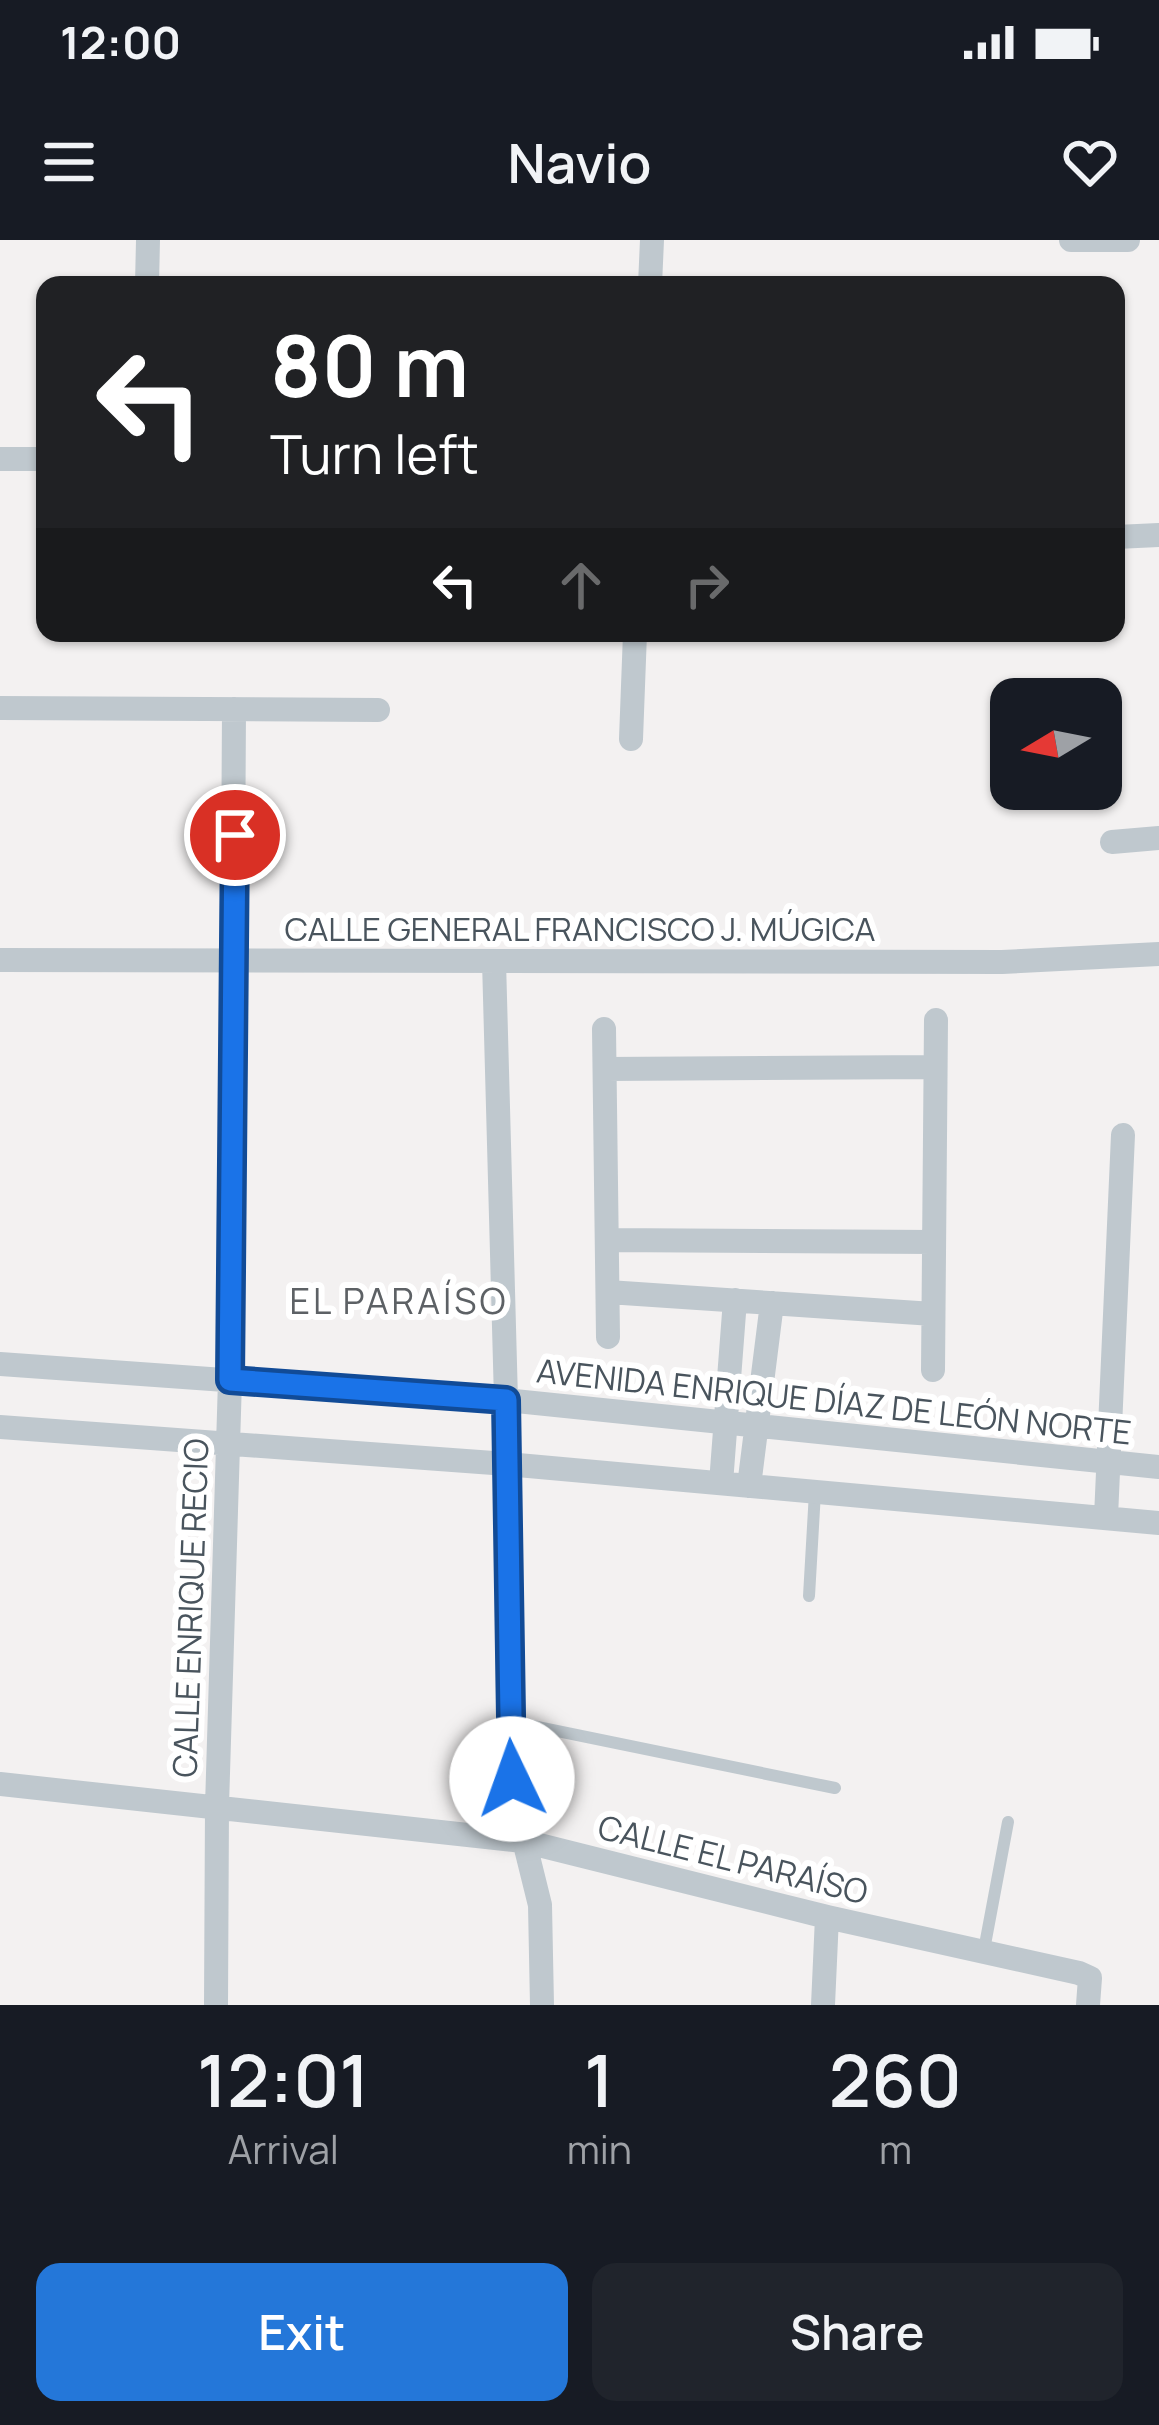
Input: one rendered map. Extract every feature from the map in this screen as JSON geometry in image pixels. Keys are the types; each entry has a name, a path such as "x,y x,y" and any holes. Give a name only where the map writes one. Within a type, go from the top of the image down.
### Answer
{"street":[{"path":"147,276 148,240"},
{"path":"650,276 652,240"},
{"path":"1071,240 1128,240"},
{"path":"0,459 36,459"},
{"path":"1125,537 1159,535"},
{"path":"631,739 635,642"},
{"path":"0,708 378,710"},
{"name":"CALLE ENRIQUE RECIO","path":"216,2005 236,961 234,709"},
{"path":"1112,842 1159,838"},
{"name":"CALLE GENERAL FRANCISCO J. MÚGICA","path":"0,960 1002,962 1159,954"},
{"path":"494,961 506,1400 508,1721 513,1791 540,1905 542,2005"},
{"path":"933,1370 936,1020"},
{"path":"604,1029 608,1337"},
{"path":"605,1070 935,1067"},
{"path":"1106,1517 1123,1135"},
{"path":"607,1240 933,1242"},
{"path":"608,1292 933,1314"},
{"path":"721,1483 735,1300"},
{"path":"749,1486 772,1303"},
{"name":"AVENIDA ENRIQUE DÍAZ DE LEÓN NORTE","path":"0,1364 506,1400 1159,1467"},
{"path":"0,1427 507,1464 1159,1523"},
{"name":"CALLE EL PARAÍSO","path":"0,1784 523,1841 1090,1978 1088,2005"},
{"path":"823,2005 827,1917"}],"lane":[{"path":"809,1596 815,1491"},
{"path":"508,1721 835,1788"},
{"path":"984,1950 1008,1822"}],"district":[{"name":"EL PARAÍSO","path":"399,1300"}],"route":[{"path":"235,835 230,1380 506,1400 512,1779"}]}
